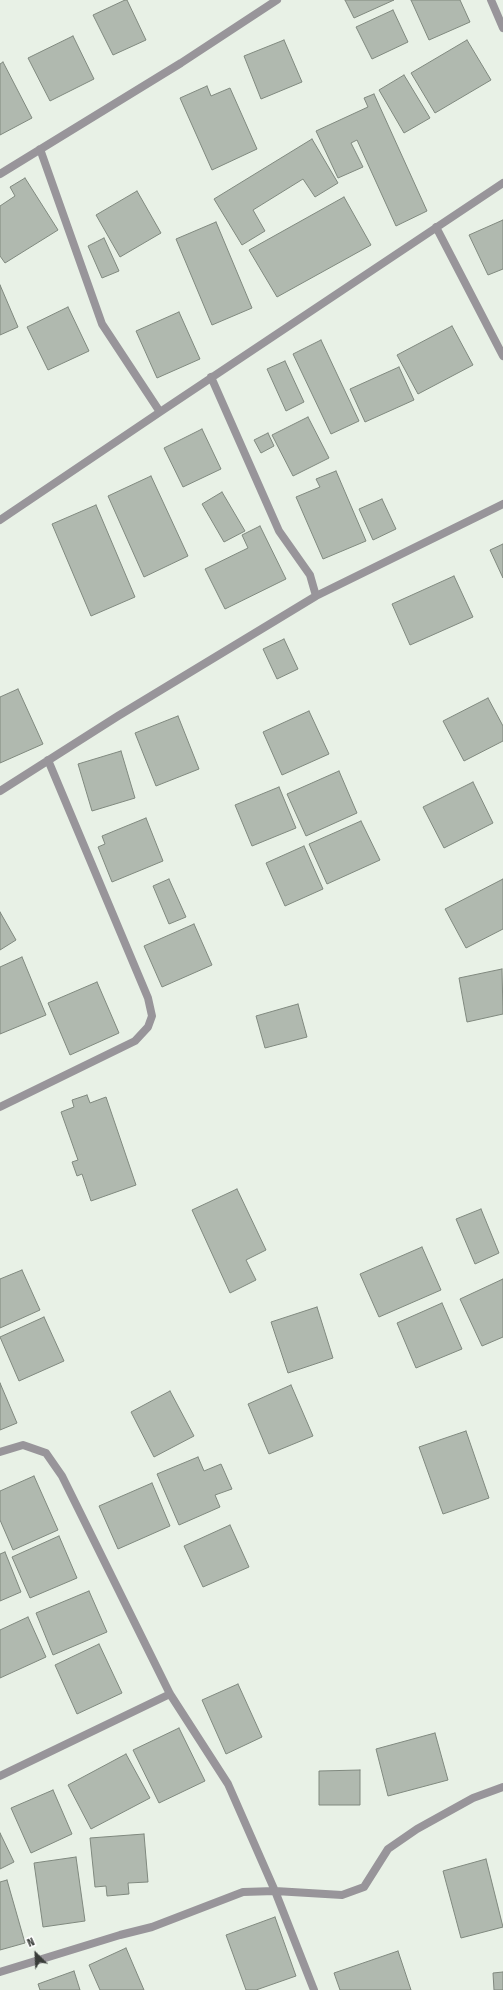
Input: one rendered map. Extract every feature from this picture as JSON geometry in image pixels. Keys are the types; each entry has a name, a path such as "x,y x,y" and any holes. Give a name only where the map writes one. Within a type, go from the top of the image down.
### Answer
{"street":[{"path":"0,174 181,63 277,0"},
{"path":"491,0 503,28"},
{"path":"40,149 102,324 160,412"},
{"path":"0,520 211,377 503,183"},
{"path":"436,228 503,356"},
{"path":"211,377 279,531 310,576 316,596"},
{"path":"0,791 118,716 316,596 503,504"},
{"path":"0,1107 135,1041 148,1027 152,1016 148,998 48,760"},
{"path":"0,1452 23,1445 46,1453 62,1476 170,1694 228,1784 275,1891 314,1990"},
{"path":"1,1773 170,1694"},
{"path":"0,1972 120,1935 152,1927 244,1892 275,1891 342,1895 364,1887 388,1849 417,1829 472,1798 503,1787"}],"building":[{"path":"127,0 146,40 113,55 93,15"},
{"path":"345,0 394,0 354,18"},
{"path":"411,0 460,0 470,22 429,40"},
{"path":"393,10 408,42 372,59 356,27"},
{"path":"73,36 94,79 50,101 28,58"},
{"path":"284,40 302,82 261,99 244,56"},
{"path":"467,40 491,80 435,113 411,73"},
{"path":"3,62 32,118 0,135 0,64"},
{"path":"404,75 430,118 404,133 379,90"},
{"path":"207,86 211,96 230,88 257,149 212,170 180,98"},
{"path":"374,94 427,211 396,226 357,140 351,143 363,167 338,178 316,131 368,107 364,98"},
{"path":"312,139 338,183 315,197 303,179 253,210 265,231 242,245 214,199"},
{"path":"25,178 58,230 5,263 0,256 0,206 15,196 10,187"},
{"path":"137,191 161,233 120,257 96,215"},
{"path":"344,197 371,245 277,297 249,250"},
{"path":"503,220 503,269 488,275 469,235"},
{"path":"216,222 252,308 212,325 176,239"},
{"path":"104,238 119,271 102,278 88,246"},
{"path":"0,285 18,327 0,335"},
{"path":"68,307 89,351 48,370 27,327"},
{"path":"179,312 200,359 157,378 136,331"},
{"path":"452,326 473,365 418,394 397,355"},
{"path":"321,340 359,421 331,434 293,354"},
{"path":"285,361 304,402 286,411 267,369"},
{"path":"399,367 414,400 365,422 350,389"},
{"path":"308,417 329,458 293,476 272,435"},
{"path":"202,429 221,469 183,487 164,448"},
{"path":"268,433 274,446 261,453 254,440"},
{"path":"336,471 366,541 323,559 296,497 320,487 316,479"},
{"path":"151,476 188,556 144,577 108,496"},
{"path":"222,492 245,531 224,542 202,504"},
{"path":"382,499 396,529 373,540 359,509"},
{"path":"96,505 135,597 91,616 52,524"},
{"path":"260,526 286,579 225,609 205,569 248,548 242,535"},
{"path":"503,544 503,578 490,550"},
{"path":"454,576 473,617 410,645 392,604"},
{"path":"284,639 298,669 277,679 263,649"},
{"path":"18,689 43,744 0,763 0,697"},
{"path":"488,698 503,726 503,741 464,761 443,721"},
{"path":"309,711 329,754 282,775 263,732"},
{"path":"178,716 199,769 156,786 135,733"},
{"path":"121,751 135,798 92,811 78,764"},
{"path":"339,771 357,813 306,836 287,794"},
{"path":"473,782 493,823 444,848 423,807"},
{"path":"279,787 296,828 252,846 235,805"},
{"path":"146,818 163,861 112,882 98,847 105,844 102,836"},
{"path":"361,821 380,860 327,884 309,844"},
{"path":"304,846 323,889 285,906 266,863"},
{"path":"169,879 186,917 169,924 153,886"},
{"path":"503,879 503,929 466,948 445,909"},
{"path":"0,912 16,940 0,950"},
{"path":"194,924 212,965 162,987 144,946"},
{"path":"22,957 46,1015 0,1034 0,967"},
{"path":"502,969 503,1014 467,1022 459,978"},
{"path":"97,982 119,1033 70,1055 48,1003"},
{"path":"298,1004 307,1037 265,1048 256,1016"},
{"path":"87,1095 90,1103 106,1097 136,1185 91,1201 82,1174 77,1176 72,1162 78,1160 61,1112 74,1107 72,1100"},
{"path":"237,1189 266,1250 246,1260 256,1280 230,1293 192,1210"},
{"path":"481,1209 499,1253 475,1264 456,1219"},
{"path":"422,1247 441,1290 379,1317 360,1274"},
{"path":"22,1270 40,1310 0,1328 0,1279"},
{"path":"503,1279 503,1337 482,1346 460,1299"},
{"path":"442,1303 462,1349 416,1368 397,1323"},
{"path":"317,1307 333,1358 288,1373 271,1322"},
{"path":"44,1317 64,1361 19,1381 0,1337"},
{"path":"0,1383 17,1423 0,1430"},
{"path":"291,1385 313,1436 269,1454 248,1404"},
{"path":"170,1391 194,1436 154,1457 131,1412"},
{"path":"466,1431 489,1498 443,1514 419,1447"},
{"path":"198,1457 204,1471 221,1464 232,1489 215,1495 220,1507 179,1525 157,1474"},
{"path":"34,1476 58,1530 13,1550 0,1520 0,1491"},
{"path":"152,1483 170,1526 118,1549 99,1506"},
{"path":"230,1525 249,1567 203,1587 184,1546"},
{"path":"59,1536 77,1578 30,1598 12,1557"},
{"path":"5,1552 21,1592 0,1601 0,1554"},
{"path":"89,1591 107,1632 53,1655 36,1613"},
{"path":"28,1617 46,1657 0,1678 0,1630"},
{"path":"99,1644 122,1693 77,1714 55,1665"},
{"path":"238,1684 262,1737 226,1754 202,1700"},
{"path":"179,1728 205,1781 159,1803 133,1750"},
{"path":"435,1733 448,1780 388,1796 376,1749"},
{"path":"126,1754 150,1798 91,1829 68,1785"},
{"path":"360,1770 360,1805 319,1805 319,1771"},
{"path":"53,1790 72,1834 31,1853 11,1808"},
{"path":"0,1833 14,1862 0,1869"},
{"path":"144,1834 148,1882 128,1883 129,1894 107,1896 106,1886 95,1887 90,1838"},
{"path":"76,1857 85,1921 43,1927 34,1863"},
{"path":"486,1859 503,1927 461,1938 443,1871"},
{"path":"7,1880 25,1943 0,1950 0,1882"},
{"path":"275,1917 296,1976 256,1990 246,1990 226,1935"},
{"path":"126,1948 144,1990 100,1990 89,1965"},
{"path":"398,1951 411,1990 340,1990 334,1973"},
{"path":"74,1971 80,1990 40,1990 38,1984"},
{"path":"503,1972 503,1990 494,1990 493,1973"}]}
